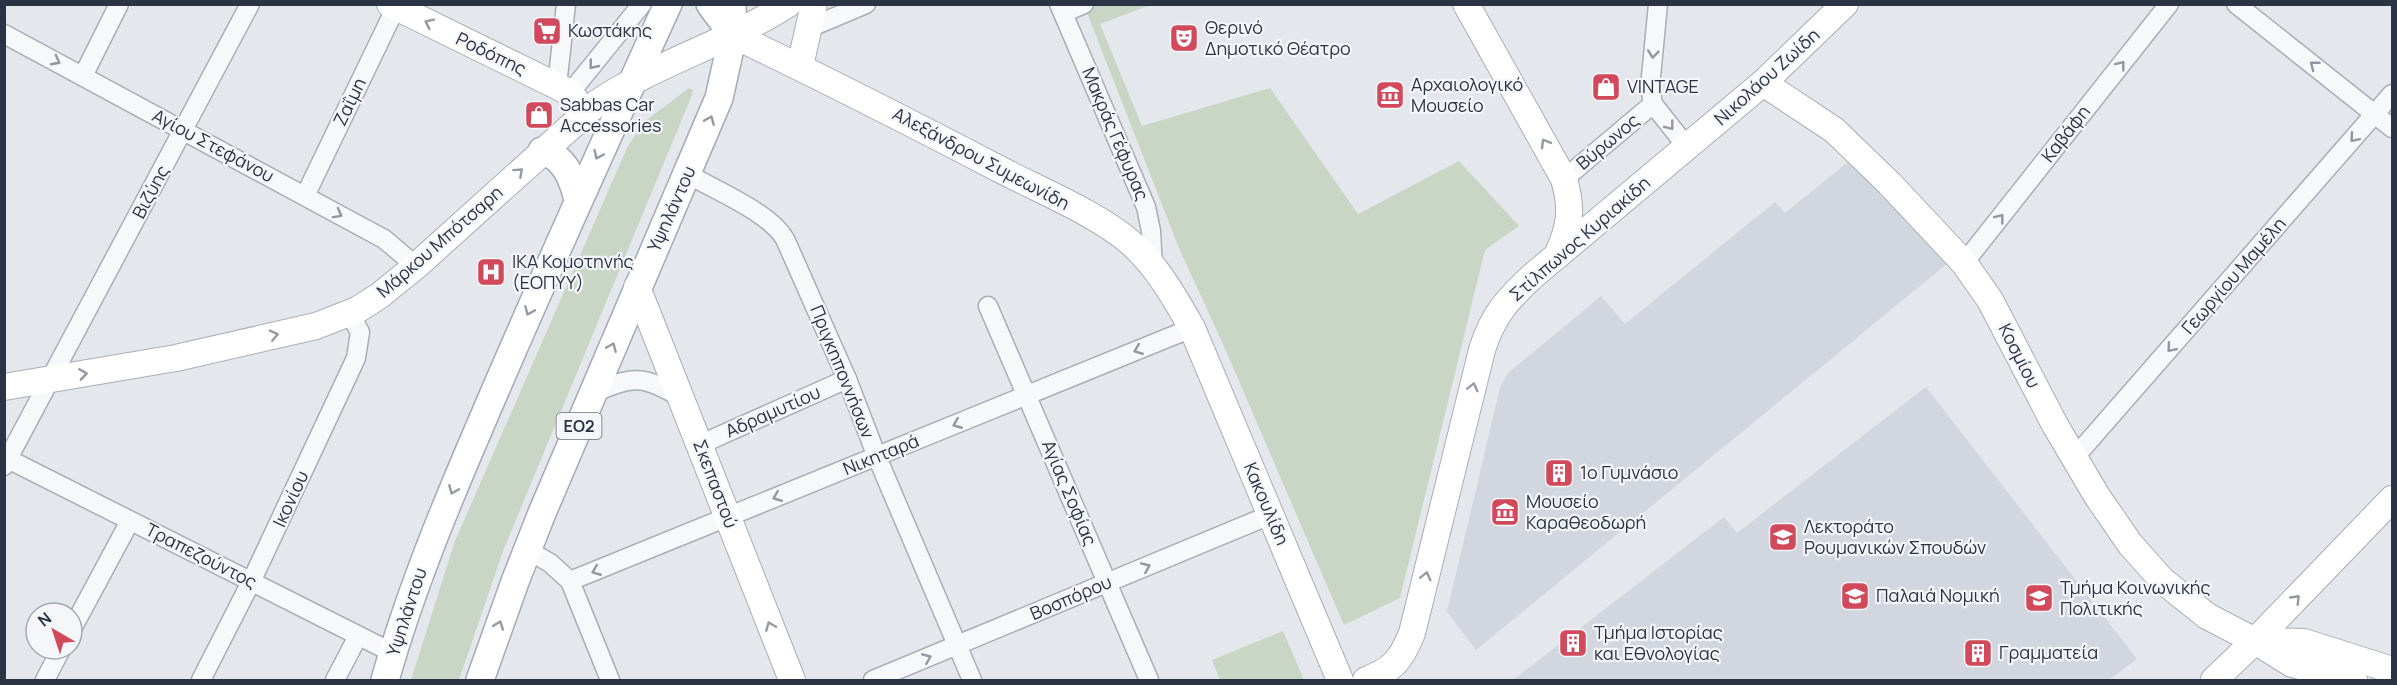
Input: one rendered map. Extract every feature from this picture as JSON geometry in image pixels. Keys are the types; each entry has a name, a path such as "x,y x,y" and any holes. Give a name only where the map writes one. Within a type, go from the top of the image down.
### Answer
{"main road":[{"name":"Υψηλάντου","path":"385,681 435,532 578,200 668,4"},
{"path":"710,4 733,35"},
{"name":"ΕΟ2","path":"732,4 733,35"},
{"name":"Μάρκου Μπότσαρη","path":"4,387 176,358 316,326 349,314 379,296 416,266 542,151 571,97 603,98 733,35 788,4"},
{"name":"Βύρωνος","path":"1466,4 1564,179 1570,215 1566,236 1557,256"},
{"name":"Νικολάου Ζωίδη","path":"1687,147 1763,83 1845,4"},
{"name":"Ροδόπης","path":"393,6 571,97"},
{"path":"800,66 811,16"},
{"name":"Υψηλάντου","path":"480,681 528,550 719,98 733,35"},
{"name":"Αλεξάνδρου Συμεωνίδη","path":"733,35 800,66 1077,210 1125,239 1153,268 1192,328"},
{"name":"Κοσμίου","path":"1763,83 1840,135 1889,183 1964,264 1990,300 2074,458 2120,529 2162,580 2207,616 2255,641 2297,672 2354,681"},
{"name":"Στίλπωνος Κυριακίδη","path":"1366,681 1387,671 1398,661 1412,633 1488,331 1504,303 1687,147"},
{"path":"542,151 555,156 566,168 574,183 578,200"},
{"name":"Σκεπαστού","path":"638,287 792,681"},
{"name":"Κακουλίδη","path":"1192,328 1340,681"},
{"path":"2214,681 2392,499"},
{"path":"1404,681 1412,633"},
{"name":"Κοσμίου","path":"2255,641 2304,642 2392,670"}],"street":[{"path":"83,76 119,4"},
{"name":"Βιζύης","path":"6,463 250,4"},
{"path":"566,4 571,97"},
{"path":"571,97 642,4"},
{"path":"811,16 866,4"},
{"path":"1061,9 1084,4"},
{"path":"1658,4 1650,87 1653,104 1687,147"},
{"name":"Καβάφη","path":"1964,264 2169,4"},
{"path":"2236,4 2392,128"},
{"name":"Ζαΐμη","path":"305,196 393,6"},
{"name":"Μακράς Γέφυρας","path":"1061,9 1143,199 1151,231 1153,268"},
{"name":"Αγίου Στεφάνου","path":"4,34 384,239 416,266"},
{"name":"Γεωργίου Μαμέλη","path":"2074,458 2392,94"},
{"name":"Βύρωνος","path":"1564,179 1653,104"},
{"name":"Πριγκηποννήσων","path":"688,174 765,218 777,227 788,245 847,379 877,457 972,681"},
{"name":"Αγίας Σοφίας","path":"988,306 1149,681"},
{"name":"Ικονίου","path":"201,681 251,582 356,358 360,332 349,314"},
{"name":"Νικηταρά","path":"570,581 1192,328"},
{"name":"Αδραμυτίου","path":"699,445 847,379"},
{"path":"592,394 619,383 641,380 657,384 681,398"},
{"name":"Τραπεζούντος","path":"6,463 130,521 393,653"},
{"name":"Βοσπόρου","path":"873,681 1270,515"},
{"path":"84,607 130,521"},
{"path":"528,550 549,563 570,581 610,681"},
{"path":"335,681 358,636"},
{"path":"45,681 56,661"}],"shaded area":[{"path":"1848,162 1913,224 1948,263 1476,650 1447,612 1500,388 1507,374 1601,296 1625,324 1775,202 1785,213"},
{"name":"Παλαιά Νομική","path":"1926,387 2137,659 2109,680 1513,680 1724,517 1737,533"}],"green space":[{"path":"1084,5 1150,5 1100,24 1142,126 1270,88 1358,214 1459,161 1519,226 1485,250 1400,598 1344,625 1223,344 1179,248"},
{"path":"689,88 693,90 692,95 503,551 459,680 411,680 455,541 627,148 644,122"},
{"path":"1283,631 1304,680 1220,680 1212,660"}],"place":[{"name":"Κωστάκης","path":"547,31"},
{"name":"Θερινό Δημοτικό Θέατρο","path":"1184,38"},
{"name":"VINTAGE","path":"1606,87"},
{"name":"Αρχαιολογικό Μουσείο","path":"1390,95"},
{"name":"Sabbas Car Accessories","path":"539,115"},
{"name":"ΙΚΑ Κομοτηνής (ΕΟΠΥΥ)","path":"491,272"},
{"name":"1ο Γυμνάσιο","path":"1559,473"},
{"name":"Μουσείο Καραθεοδωρή","path":"1505,512"},
{"name":"Λεκτοράτο Ρουμανικών Σπουδών","path":"1783,537"},
{"name":"Παλαιά Νομική","path":"1855,596"},
{"name":"Τμήμα Κοινωνικής Πολιτικής","path":"2039,598"},
{"name":"Τμήμα Ιστορίας και Εθνολογίας","path":"1573,643"},
{"name":"Γραμματεία","path":"1978,653"}]}
